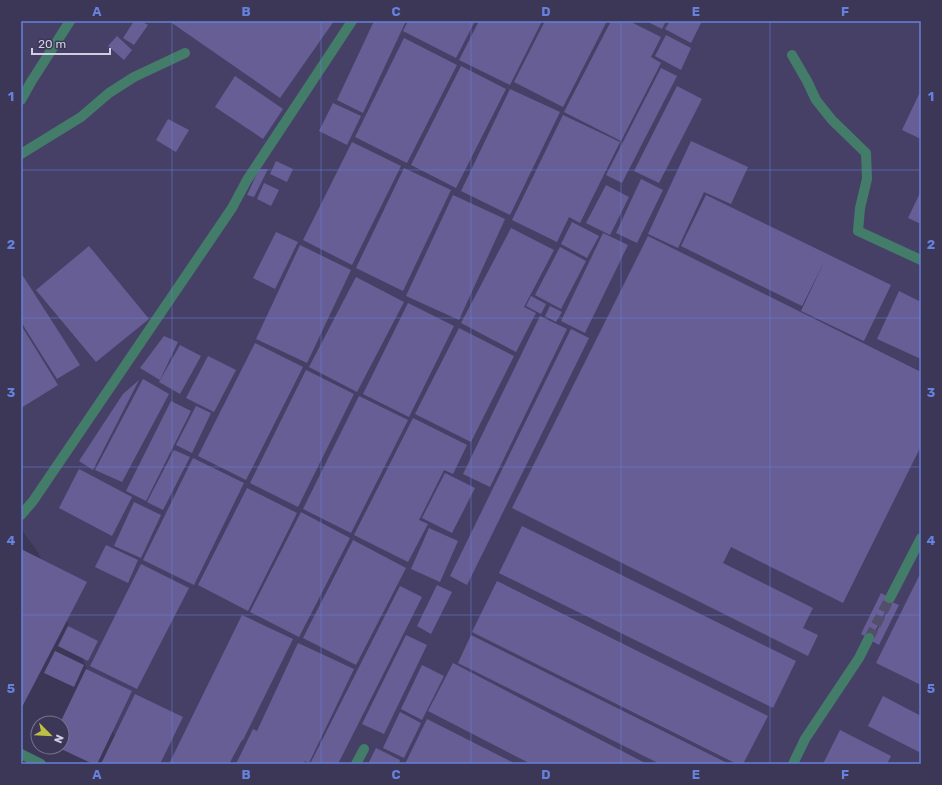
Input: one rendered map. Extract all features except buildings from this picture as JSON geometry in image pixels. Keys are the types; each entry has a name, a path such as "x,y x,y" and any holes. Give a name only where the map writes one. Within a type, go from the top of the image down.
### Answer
{"lane":[{"path":"21,100 70,21"},
{"path":"21,514 33,501 232,208 247,180 352,21"},
{"path":"21,154 80,117 109,94 134,77 185,53"},
{"path":"792,55 816,100 832,120 866,153 867,179 860,208 858,231 921,260"},
{"path":"890,598 921,538"},
{"path":"793,764 805,739 859,658 869,638"},
{"path":"356,764 364,749"},
{"path":"21,754 41,764"}],"shaded area":[{"path":"21,21 921,21 921,764 130,764 122,753 38,552 21,529"}],"tunnel":[{"path":"869,638 890,598"}]}
